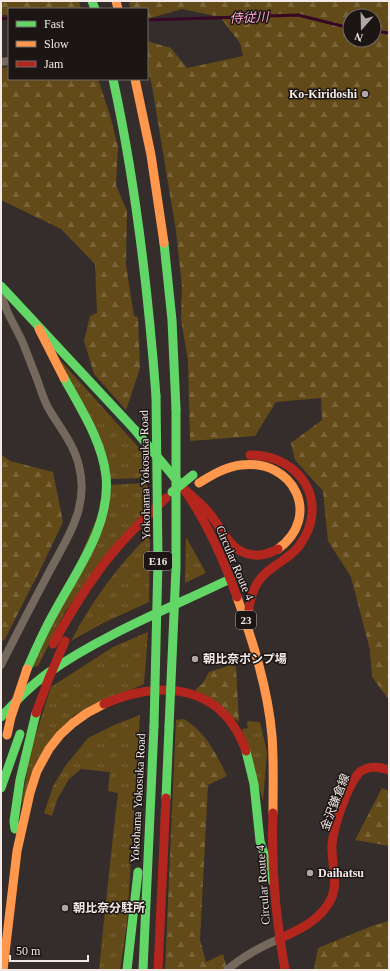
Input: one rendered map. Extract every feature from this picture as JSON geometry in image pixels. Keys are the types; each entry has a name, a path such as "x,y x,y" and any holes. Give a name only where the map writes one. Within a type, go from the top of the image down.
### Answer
{"main road":[{"name":"Yokohama Yokosuka Road","path":"113,80 145,258 152,327 156,396 158,536 157,657 142,970"},
{"name":"E16","path":"135,80 155,175 163,232 173,330 176,409 176,537 173,659 158,970"},
{"name":"Circular Route 4","path":"1,286 161,460 183,488 203,519 218,549 247,623 264,683 273,740 273,882 279,939 285,970"},
{"path":"1,788 7,735 11,717 27,669 48,622 95,538 105,506 106,473 93,432 39,329"},
{"path":"216,463 234,456 256,454 273,458 291,467 302,477 309,489 312,503 312,517 308,531 300,545 292,554 258,581 251,594 247,623"},
{"path":"183,488 211,515 226,539 242,553 253,556 265,555 276,550 290,538 297,527 300,516 298,495 292,484 283,475 256,465 242,465 196,479"},
{"path":"52,647 82,594 106,560 128,536 196,479 204,469"},
{"path":"18,848 14,821 26,745 49,678 69,635 94,592 168,502"},
{"path":"1,717 25,692 47,674 72,657 106,638 230,579"},
{"path":"31,700 44,664"},
{"path":"3,970 18,848 28,800 40,764 50,748 64,732 82,716 103,704 122,696 142,691 163,689 180,691 197,696 214,705 227,716 238,732 249,760 253,778 260,842 273,882"},
{"path":"1,788 22,728"},
{"path":"127,970 152,759"},
{"name":"金沢鎌倉線","path":"279,939 309,924 324,911 331,900 336,882 332,859 332,844 336,828 353,784 359,773 369,767 389,770"},
{"path":"16,864 22,888 18,920"},
{"path":"1,918 3,900 14,880"},
{"path":"12,970 15,950"}],"street":[{"path":"1,290 7,313 23,343 49,409 65,434 80,467 82,497 70,535 1,665"},
{"path":"227,970 240,959 260,947 279,939"}],"green space":[{"path":"1,1 79,1 81,8 8,8 8,15 1,15"},
{"path":"129,1 389,1 389,700 372,677 370,650 351,577 328,541 323,491 295,460 291,443 322,420 321,398 276,402 255,436 190,441 188,361 181,319 182,286 176,231 148,70 148,41 171,48 187,68 243,56 240,43 220,17 182,9 148,19 148,8 130,8"},
{"path":"8,67 8,80 98,80 110,115 118,147 116,185 127,211 126,265 134,316 138,317 140,368 126,410 94,374 84,341 90,316 97,313 95,264 61,229 1,200 1,68"},
{"path":"61,361 149,459 149,478 110,479"},
{"path":"1,454 10,461 53,472 63,522 5,639 1,642"},
{"path":"144,483 148,487 149,507 65,612 38,666 33,667 111,485"},
{"path":"150,534 149,602 101,624 71,641 106,584 127,558"},
{"path":"186,537 206,573 185,583"},
{"path":"148,632 144,684 73,716 21,805 31,749 51,687 113,647"},
{"path":"232,665 236,667 239,722 195,690 203,683 209,672"},
{"path":"140,715 127,924 120,970 99,970 118,793 108,791 110,772 81,769 69,779 57,800 52,816 44,813 53,786 66,765 88,738 114,725"},
{"path":"184,719 192,724 210,744 227,776 208,785 200,940 206,962 223,954 226,965 223,970 165,970 176,720"},
{"path":"247,721 260,722 267,752 263,801 242,729 248,728"},
{"path":"382,788 389,791 389,846 355,840"},
{"path":"389,921 389,970 314,969 318,948 372,926"}],"waterway":[{"name":"侍従川","path":"148,20 298,15 342,26"},
{"name":"侍従川","path":"1,19 8,18"},
{"name":"侍従川","path":"382,32 389,33"}],"traffic: fast":[{"path":"92,1 95,8"},
{"path":"113,80 135,197 145,276 156,396"},
{"path":"164,243 172,320 176,409"},
{"path":"1,286 135,430 180,484"},
{"path":"27,669 47,625 91,546 103,512 106,494 106,476 100,450 84,413 64,378"},
{"path":"154,726 158,561 156,396"},
{"path":"169,727 176,568 176,409"},
{"path":"172,492 193,475"},
{"path":"1,717 35,683 69,659 113,634 230,579"},
{"path":"15,829 14,821 20,780 36,713"},
{"path":"143,970 154,726"},
{"path":"166,798 169,727"},
{"path":"1,788 20,734"},
{"path":"246,751 254,784 260,841 273,882"},
{"path":"127,970 138,872"}],"traffic: slow":[{"path":"116,1 118,8"},
{"path":"135,80 151,155 164,243"},
{"path":"39,329 64,378"},
{"path":"199,483 224,469 241,465 259,465 275,471 287,480 296,492 300,506 299,521 291,536 278,549"},
{"path":"237,597 254,648 270,718 273,746 273,813"},
{"path":"7,735 11,717 27,669"},
{"path":"3,970 17,851 30,793 37,771 49,749 60,735 87,713 104,704"}],"traffic: jam":[{"path":"247,623 249,607 255,587 262,576 289,556 299,546 308,530 312,514 311,498 306,484 296,472 284,463 268,457 250,455"},
{"path":"180,484 213,538 237,597"},
{"path":"183,488 207,510 228,540 239,550 254,555 260,555 278,549"},
{"path":"53,644 78,601 106,561 127,536 166,498"},
{"path":"36,713 65,641"},
{"path":"104,704 126,696 147,691 168,690 188,693 206,700 222,712 235,729 246,751"},
{"path":"279,939 309,924 321,913 331,899 335,879 332,852 333,838 341,808 354,780 360,772 371,767 389,770"},
{"path":"158,970 166,798"},
{"path":"273,813 274,892 285,970"}],"place":[{"name":"Ko-Kiridoshi","path":"365,94"},
{"name":"朝比奈ポンプ場","path":"195,659"},
{"name":"Daihatsu","path":"310,873"},
{"name":"朝比奈分駐所","path":"65,908"}]}
